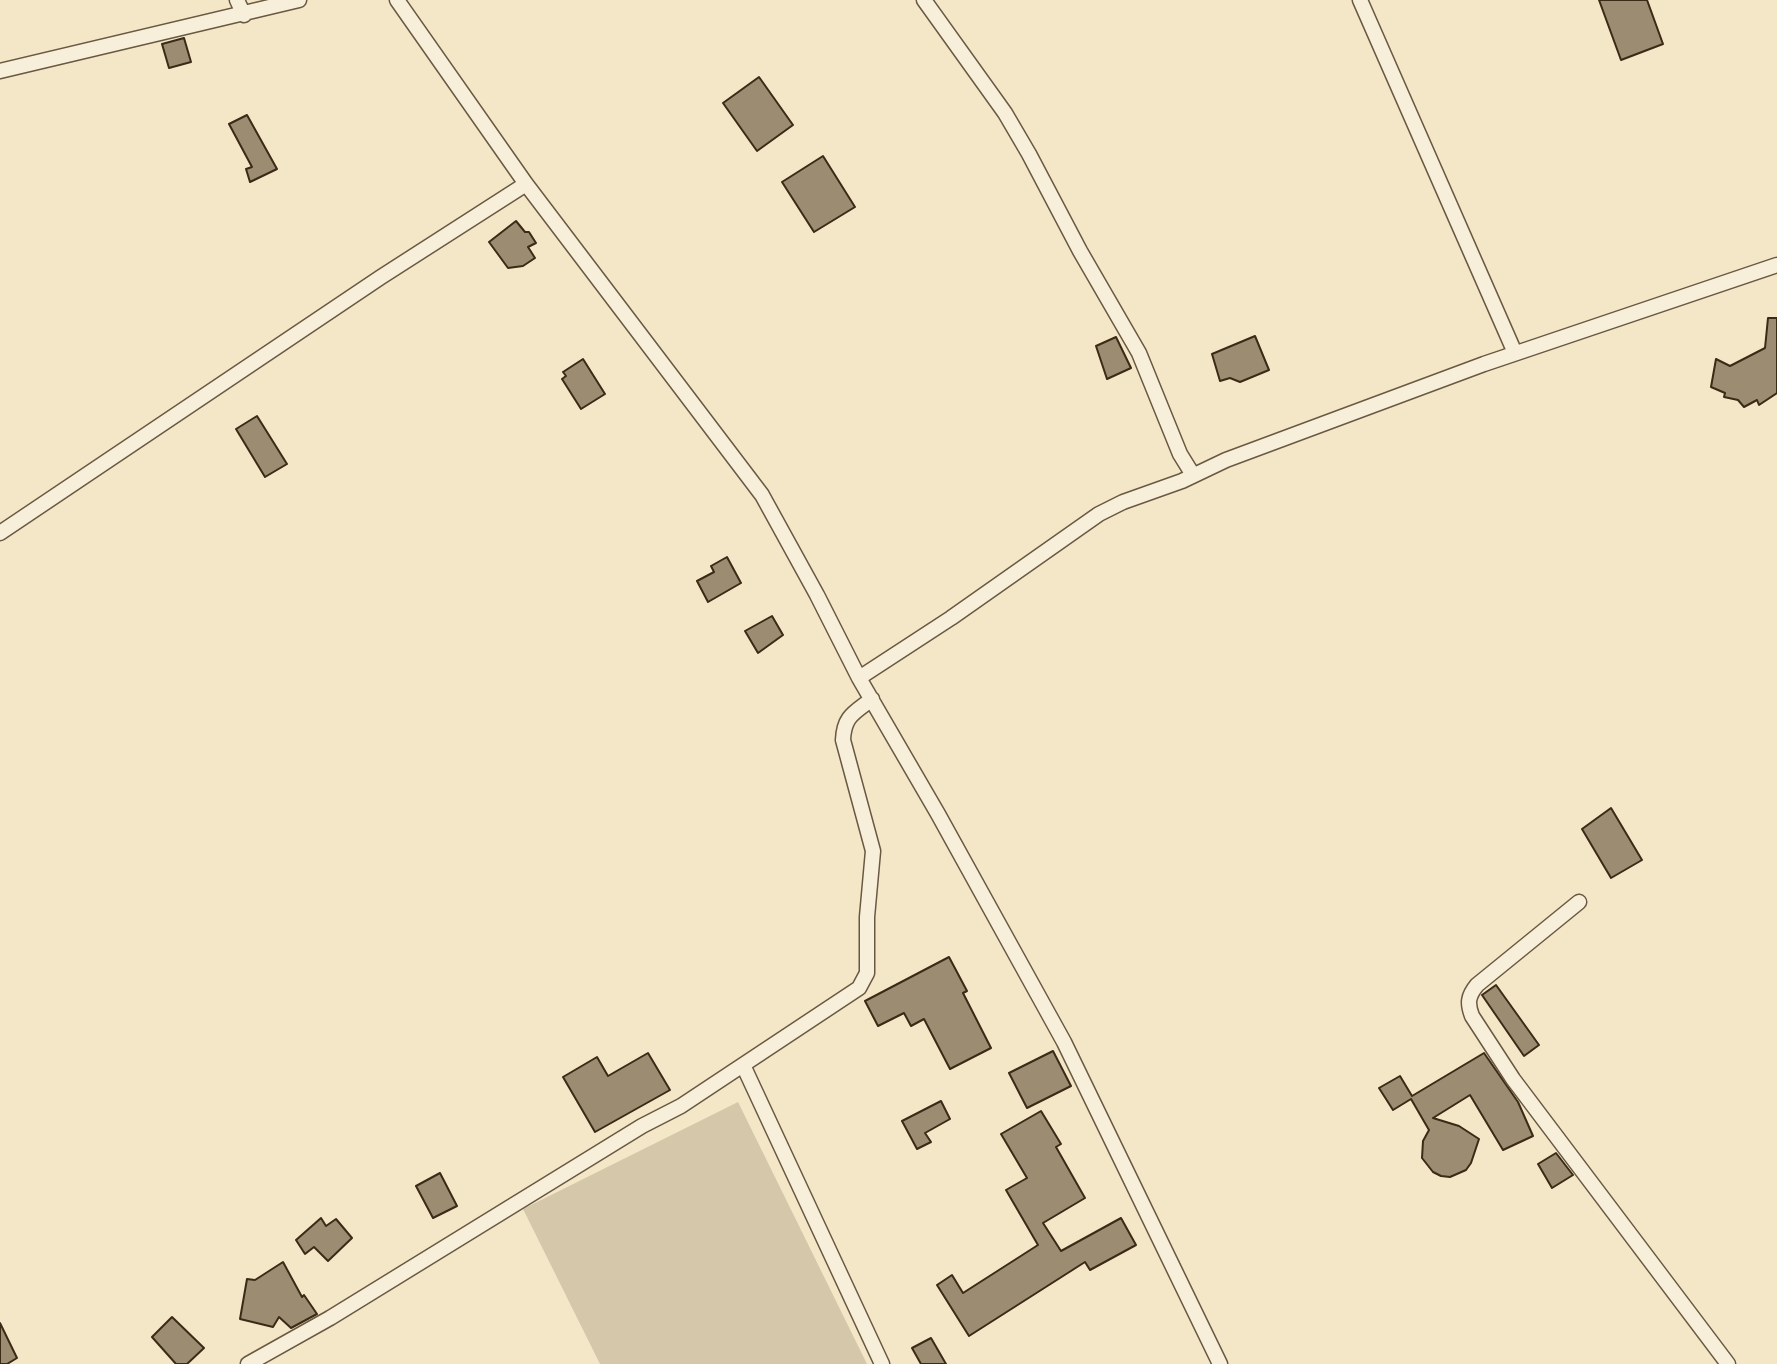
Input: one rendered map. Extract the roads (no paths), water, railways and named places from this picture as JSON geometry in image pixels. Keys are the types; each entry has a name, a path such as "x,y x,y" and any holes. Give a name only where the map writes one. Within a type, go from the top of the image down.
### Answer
{"street":[{"path":"237,0 244,15"},
{"path":"0,71 299,0"},
{"path":"397,0 526,184 762,495 859,678 1064,1042 1220,1364"},
{"path":"924,0 1005,113 1029,154 1139,353 1180,454 1193,475"},
{"path":"1360,0 1515,353"},
{"path":"0,533 381,277 526,184"},
{"path":"859,678 1099,514 1123,502 1226,460 1515,353 1777,265"},
{"path":"248,1364 330,1318 642,1126 681,1106 859,988 867,973 867,917 873,851 843,740 844,725 851,715 872,699"},
{"path":"1579,902 1477,985 1470,993 1468,1006 1513,1079 1728,1364"},
{"path":"743,1065 882,1364"}]}
